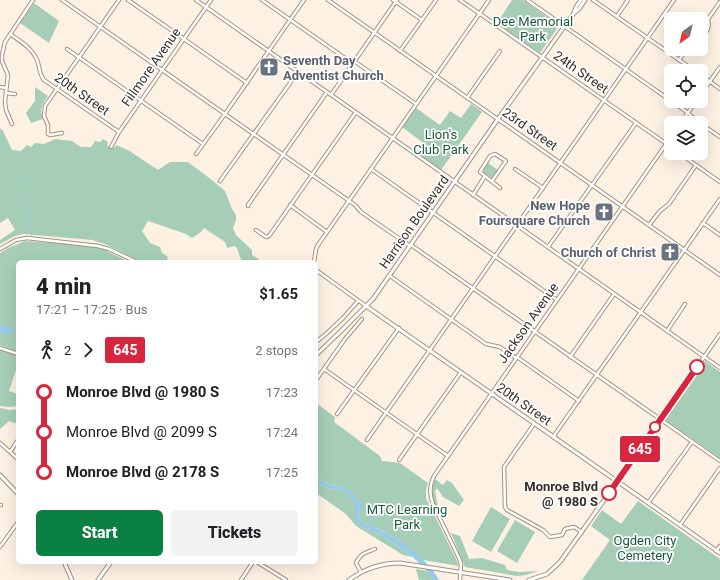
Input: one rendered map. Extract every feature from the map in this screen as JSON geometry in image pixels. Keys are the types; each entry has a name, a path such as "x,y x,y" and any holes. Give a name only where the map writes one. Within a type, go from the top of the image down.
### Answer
{"main road":[{"name":"Harrison Boulevard","path":"318,353 366,306 390,276 498,119 564,26 579,9 583,0"},
{"name":"20th Street","path":"366,306 429,350 459,374 491,394 720,554"},
{"path":"0,475 16,492"},
{"path":"529,580 543,576 554,569 617,482"},
{"path":"349,580 361,572 384,564 400,562 510,580"},
{"path":"65,564 72,580"},
{"path":"98,580 110,564"}],"street":[{"path":"12,124 6,110 6,88 8,75 2,61 2,55 5,42 33,0"},
{"path":"62,0 312,174 355,205 361,212 535,331 720,461"},
{"path":"62,133 48,134 48,125 44,116 45,106 119,0"},
{"path":"128,0 247,83"},
{"path":"196,0 720,368"},
{"name":"Fillmore Avenue","path":"111,146 161,70 211,0"},
{"path":"262,0 416,104"},
{"path":"196,154 304,0"},
{"name":"23rd Street","path":"328,0 720,275"},
{"path":"400,51 436,0"},
{"name":"24th Street","path":"460,0 664,143"},
{"path":"314,260 316,249 327,232 489,0"},
{"path":"527,0 690,116"},
{"path":"593,0 685,64"},
{"path":"617,16 628,0"},
{"path":"367,440 674,0"},
{"path":"330,95 395,1 422,20"},
{"path":"708,19 720,2"},
{"name":"20th Street","path":"10,34 30,49 37,59 41,76 57,89 119,132"},
{"path":"67,49 203,144"},
{"path":"467,98 500,51"},
{"path":"679,60 682,56"},
{"path":"708,85 720,67"},
{"path":"220,181 298,72"},
{"path":"710,82 720,89"},
{"path":"0,87 6,88"},
{"path":"248,206 327,92"},
{"path":"6,93 15,94"},
{"path":"687,114 691,108"},
{"path":"256,230 266,237 269,236 356,112"},
{"path":"548,247 636,123"},
{"path":"708,129 720,137"},
{"name":"Jackson Avenue","path":"461,572 459,558 430,497 431,483 434,476 664,147"},
{"path":"492,181 506,161 497,155 490,156 480,171 500,188"},
{"path":"689,160 720,182"},
{"path":"649,225 660,211 668,204 696,165"},
{"path":"371,169 557,300"},
{"path":"515,169 542,188"},
{"path":"473,195 486,176"},
{"path":"553,437 720,199"},
{"path":"290,205 327,232"},
{"path":"703,223 720,235"},
{"path":"0,249 16,240 27,238 109,248 133,260"},
{"name":"20th Street","path":"318,271 366,306"},
{"path":"390,276 486,344 500,347 579,400"},
{"path":"570,357 614,294"},
{"path":"318,340 343,318 358,301"},
{"path":"667,331 686,304"},
{"path":"318,377 362,319"},
{"path":"337,414 398,328"},
{"path":"617,482 720,334"},
{"path":"0,348 16,353"},
{"path":"324,369 448,456"},
{"path":"399,460 459,374"},
{"path":"534,424 504,467 505,507 507,510 542,530 550,537 562,534 565,529 574,527 582,532"},
{"path":"648,503 692,441"},
{"path":"0,443 16,457"},
{"path":"10,452 16,443"},
{"path":"680,525 720,468"},
{"path":"0,546 16,525"},
{"path":"716,551 720,546"},
{"path":"361,572 356,563 361,554 375,549"},
{"path":"241,580 252,564"},
{"path":"260,564 286,580"},
{"path":"460,580 461,572"}],"green space":[{"name":"Dee Memorial Park","path":"512,0 523,0 559,26 540,53 497,23"},
{"path":"34,3 59,21 49,43 20,23"},
{"path":"35,87 48,96 42,107 41,112 43,119 31,123 26,113 35,101"},
{"name":"Lion's Club Park","path":"471,104 482,112 441,170 418,154 425,144 402,127 416,108 440,125 450,111 461,118"},
{"path":"0,128 12,150 21,151 27,145 31,147 35,143 44,144 55,139 72,141 81,147 91,147 95,141 100,142 103,139 108,142 107,145 111,149 116,145 128,150 158,170 170,162 188,162 208,177 225,191 236,215 233,228 236,235 252,250 252,255 260,260 241,260 237,248 234,246 227,248 225,242 204,228 192,238 186,234 148,221 142,231 150,243 160,247 162,253 168,257 167,260 138,260 105,244 92,240 23,234 15,236 0,244 0,240 15,230 8,218 0,223"},
{"path":"488,163 498,170 492,178 483,172"},
{"path":"25,241 81,245 99,247 125,260 16,260 16,351 0,345 0,253"},
{"path":"0,349 16,354 16,370 9,391 16,393 16,406 0,406"},
{"path":"705,361 720,372 720,458 664,419"},
{"name":"MTC Learning Park","path":"318,404 335,417 334,422 380,456 382,461 400,463 428,483 426,498 459,566 423,560 401,542 383,531 363,524 359,518 360,503 342,487 328,484 318,478"},
{"path":"0,408 9,410 16,409 16,423 9,421 0,429"},
{"path":"435,479 443,485 447,480 452,483 464,500 459,506 443,497 437,488 435,491 439,511 432,495"},
{"path":"318,482 327,488 341,490 351,498 355,504 355,510 361,527 380,534 413,557 403,555 356,526 346,514 318,494"},
{"name":"Ogden City Cemetery","path":"638,501 720,559 720,580 582,580 610,540 591,526 602,510 621,524"},
{"path":"491,507 510,519 491,552 472,541"},
{"path":"515,520 535,532 517,563 497,551"},
{"path":"451,533 460,536 469,559 482,558 505,565 507,570 520,572 538,571 517,576 465,567"},
{"path":"416,569 427,571 433,580 419,580"}],"water":[{"path":"6,325 11,329 10,335 0,332 0,326"},
{"path":"318,478 328,484 342,487 355,496 364,508 368,510 368,514 375,528 402,542 420,556 439,580 433,580 427,571 413,557 380,534 361,527 355,520 355,504 351,498 341,490 327,488 318,482","holes":["360,507 366,511 367,516 373,525 372,527 363,524 359,518"]}],"waterway":[{"path":"24,179 27,190"},
{"path":"28,192 25,195 32,237"}],"bus line":[{"name":"645","path":"609,493 697,367"}],"place":[{"name":"Seventh Day Adventist Church","path":"269,67"},
{"name":"New Hope Foursquare Church","path":"604,212"},
{"name":"Church of Christ","path":"670,252"},
{"name":"Monroe Blvd @ 1980 S","path":"609,493"}]}
